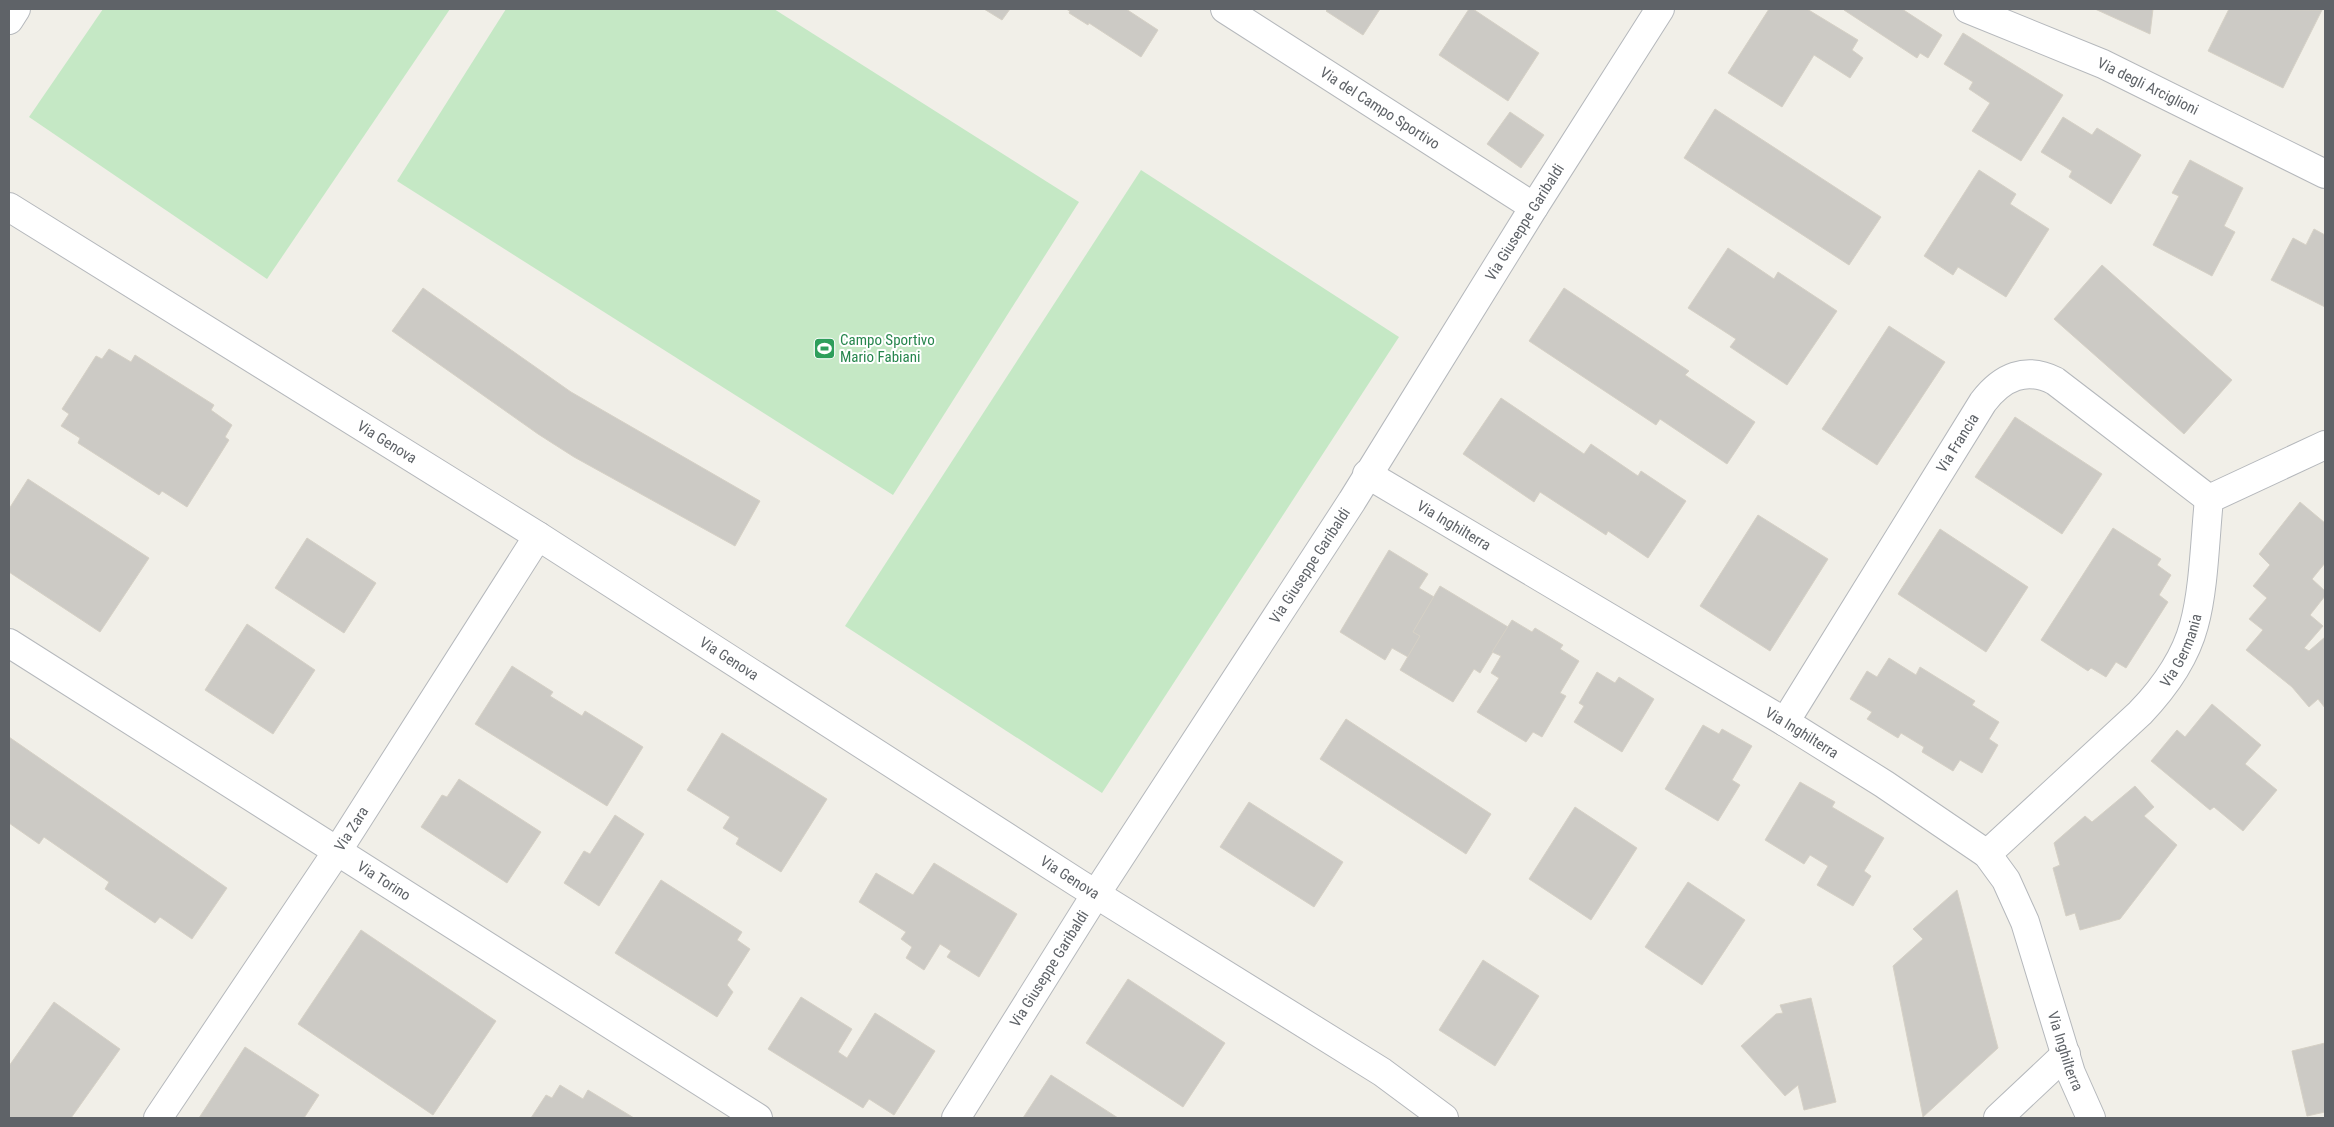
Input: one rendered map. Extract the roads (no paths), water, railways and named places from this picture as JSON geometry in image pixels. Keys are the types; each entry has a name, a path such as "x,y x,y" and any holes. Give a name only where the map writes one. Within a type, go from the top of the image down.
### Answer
{"street":[{"path":"9,20 16,9"},
{"name":"Via del Campo Sportivo","path":"1225,9 1534,206"},
{"name":"Via Giuseppe Garibaldi","path":"956,1118 1096,894 1352,501 1534,206 1660,9"},
{"name":"Via degli Arciglioni","path":"1968,9 2103,64 2325,174"},
{"name":"Via Genova","path":"9,207 538,536 1096,894 1382,1072 1444,1118"},
{"name":"Via Francia","path":"1786,722 1983,402 1992,390 2008,378 2030,373 2055,381 2209,499"},
{"path":"2209,499 2325,445"},
{"name":"Via Inghilterra","path":"1367,474 1786,722 1892,789 1987,854 2006,880 2025,922 2077,1089 2091,1118"},
{"name":"Via Germania","path":"1987,854 2140,713 2156,696 2170,676 2184,650 2194,624 2209,499"},
{"name":"Via Zara","path":"158,1118 338,850 538,536"},
{"name":"Via Torino","path":"9,643 758,1118"},
{"path":"1998,1118 2066,1054"}],"place":[{"name":"Campo Sportivo Mario Fabiani","path":"824,349"}]}
